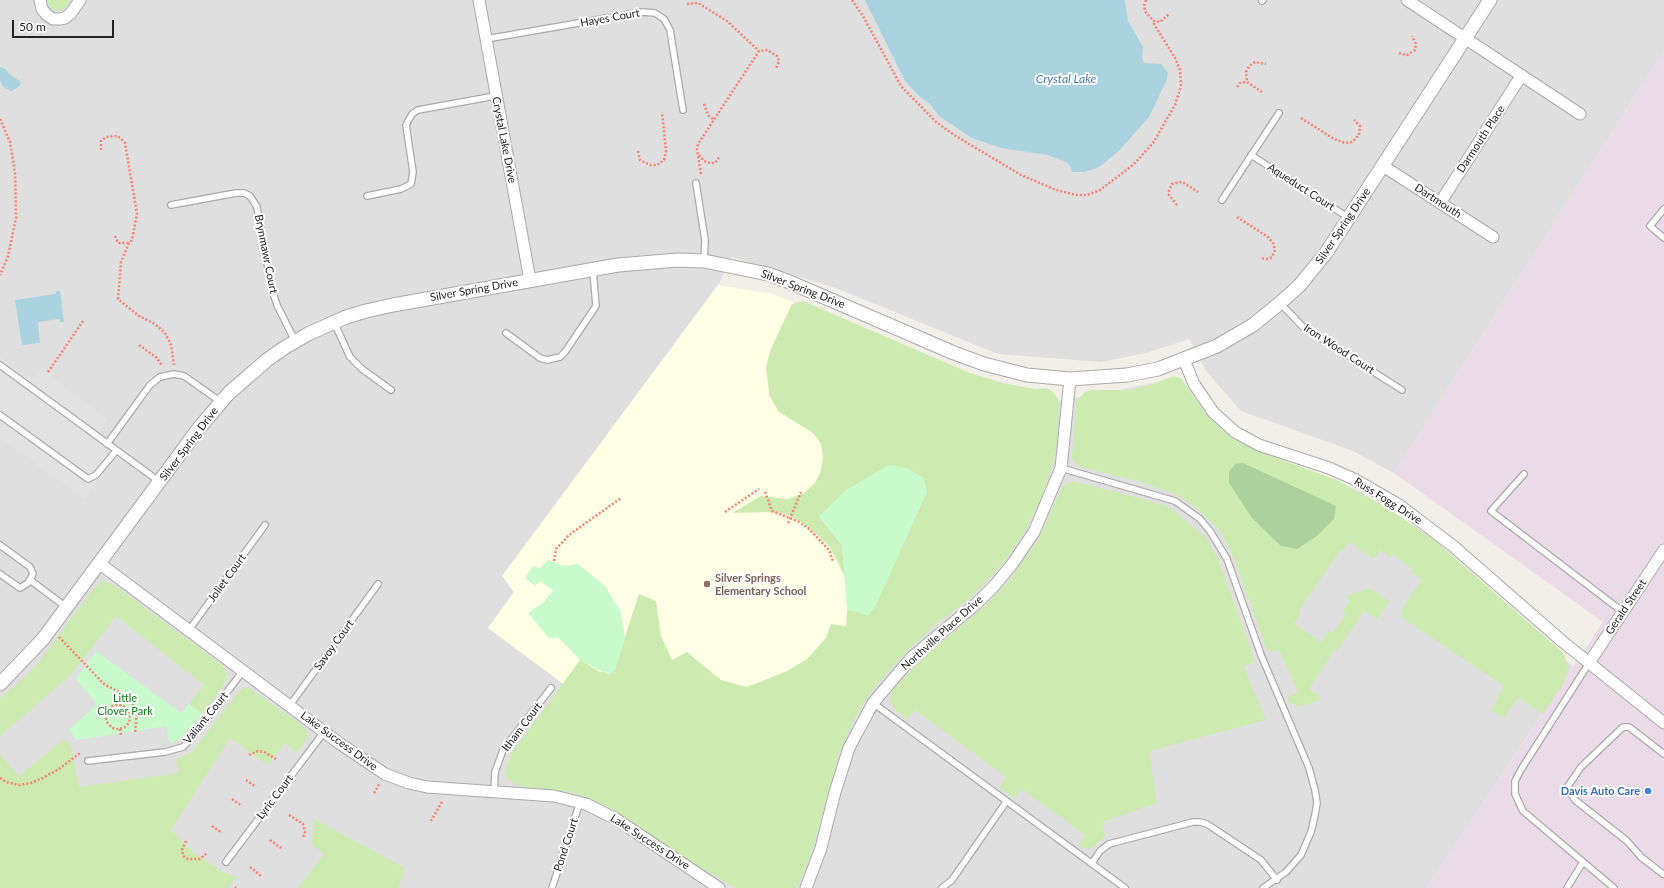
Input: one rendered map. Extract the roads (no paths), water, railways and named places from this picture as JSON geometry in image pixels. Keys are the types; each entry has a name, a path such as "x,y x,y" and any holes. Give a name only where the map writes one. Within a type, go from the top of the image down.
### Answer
{"street":[{"path":"40,0 42,9 47,15 54,19 65,18 71,13 80,0"},
{"name":"Crystal Lake Drive","path":"478,0 530,280"},
{"path":"1407,0 1580,114"},
{"name":"Silver Spring Drive","path":"0,684 32,652 199,428 221,402 267,360 296,341 334,322 366,311 593,269 655,260 704,261 751,270 787,281 984,364 1028,374 1070,379 1127,375 1158,369 1184,360 1235,336 1280,303 1313,270 1350,218 1490,0"},
{"name":"Darmouth Place","path":"1440,203 1521,76"},
{"name":"Dartmouth","path":"1383,166 1493,237"},
{"name":"Russ Fogg Drive","path":"1184,360 1194,384 1213,412 1235,432 1259,444 1329,468 1354,479 1399,505 1453,546 1589,663 1664,723"},
{"name":"Northville Place Drive","path":"806,888 821,848 835,792 849,748 873,704 912,657 976,604 1013,563 1034,532 1061,468 1070,379"},
{"name":"Gerald Street","path":"1589,663 1664,550"},
{"name":"Lake Success Drive","path":"99,563 324,732 385,774 409,783 445,790 554,796 580,802 600,809 719,888"}],"lane":[{"name":"Hayes Court","path":"486,39 642,12 655,13 664,19 670,30 683,110"},
{"path":"367,196 401,189 411,184 414,172 406,125 412,114 418,110 495,96"},
{"path":"1222,200 1279,113"},
{"name":"Aqueduct Court","path":"1251,155 1350,218"},
{"path":"696,182 705,240 704,261"},
{"name":"Brynmawr Court","path":"171,205 236,193 244,193 250,196 257,208 272,290 277,305 296,341"},
{"path":"1664,209 1650,226 1664,238"},
{"path":"506,333 540,358 547,360 560,357 565,352 596,306 593,269"},
{"name":"Iron Wood Court","path":"1280,303 1294,320 1402,390"},
{"path":"334,322 350,356 362,368 391,390"},
{"path":"0,365 160,482"},
{"path":"107,444 150,385 160,377 174,374 184,376 221,402"},
{"path":"0,415 88,479 96,475 116,451"},
{"path":"1061,468 1174,502 1200,519 1220,544 1228,560 1261,655 1309,768 1317,803 1306,844 1294,863 1277,880 1263,888"},
{"path":"1524,474 1491,511 1623,612"},
{"name":"Joliet Court","path":"189,630 265,525"},
{"path":"0,545 32,570 30,580 26,585 20,588 0,574"},
{"path":"30,580 66,607"},
{"name":"Savoy Court","path":"290,705 378,584"},
{"path":"1589,663 1525,762 1515,781 1514,787 1518,803 1523,811 1614,888"},
{"name":"Valiant Court","path":"88,761 165,752 183,746 194,735 243,671"},
{"name":"Itham Court","path":"494,792 495,772 503,750 551,688"},
{"path":"873,704 1125,888"},
{"path":"1663,874 1641,857 1627,841 1575,800 1569,791 1568,786 1581,767 1623,727 1629,727 1664,754"},
{"name":"Lyric Court","path":"226,862 324,732"},
{"name":"Pond Court","path":"552,888 580,802"},
{"path":"942,888 952,880 1006,802"},
{"path":"1092,863 1100,851 1109,844 1193,822 1200,822 1207,824 1261,860 1277,880"},
{"path":"1567,888 1583,862"}],"water":[{"name":"Crystal Lake","path":"865,0 1125,0 1128,21 1143,47 1142,57 1144,63 1161,64 1168,73 1167,79 1149,117 1118,152 1099,167 1085,172 1072,172 1071,167 1066,162 1048,155 1001,148 972,138 939,116 930,104 919,96 905,81"},
{"path":"0,67 6,69 9,74 21,82 20,86 11,91 3,87 0,80"},
{"path":"56,291 60,291 64,322 60,322 59,319 38,322 40,343 22,345 15,300 56,294"}],"place":[{"name":"Silver Springs Elementary School","path":"707,584"},
{"name":"Davis Auto Care","path":"1648,791"}],"park label":[{"name":"Little Clover Park","path":"125,704"}]}
